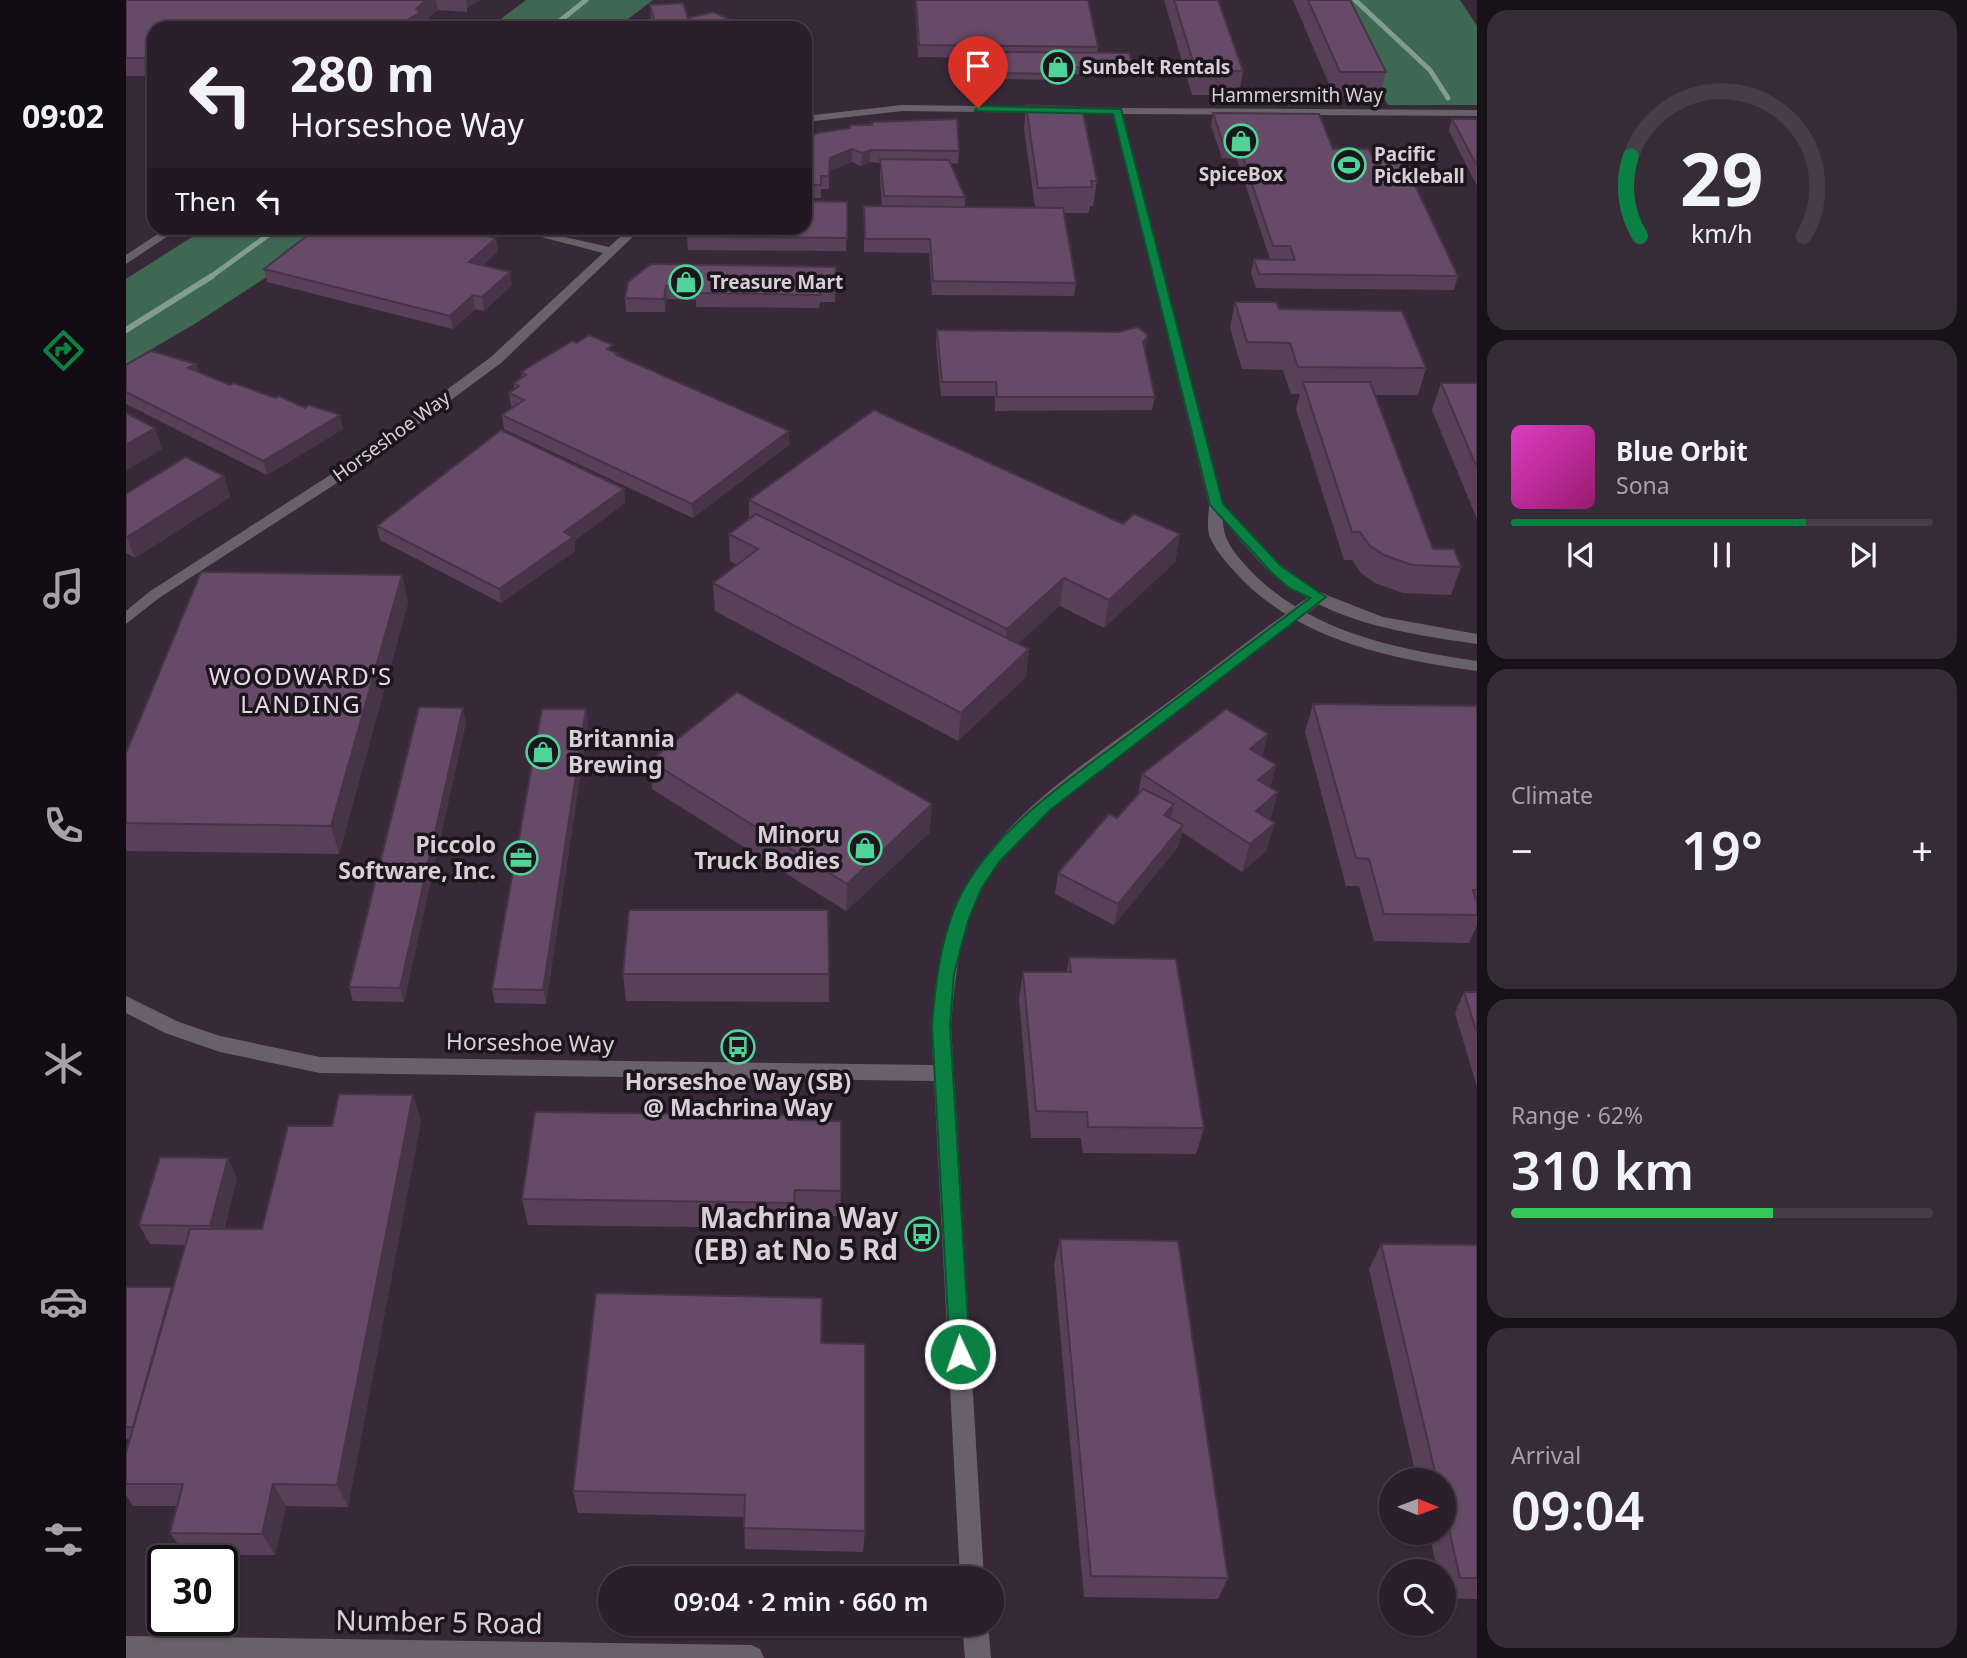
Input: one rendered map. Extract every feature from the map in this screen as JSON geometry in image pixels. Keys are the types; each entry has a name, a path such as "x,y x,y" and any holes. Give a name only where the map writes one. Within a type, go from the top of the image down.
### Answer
{"street":[{"path":"812,119 902,108 1117,111 1216,505 1216,534 1224,548 1264,592 1296,614 1346,635 1405,654 1477,666"},
{"name":"Hammersmith Way","path":"1117,111 1477,113"},
{"path":"126,260 164,235"},
{"path":"542,235 610,251"},
{"name":"Horseshoe Way","path":"126,619 161,591 349,469 496,360 628,235"},
{"path":"1216,505 1276,569 1294,584 1320,597 1396,626 1477,639"},
{"path":"971,1566 941,1025 945,974 969,898 994,858 1017,832 1074,783 1320,597"},
{"name":"Horseshoe Way","path":"126,1004 150,1018 204,1040 248,1053 320,1065 944,1073"},
{"path":"976,1636 978,1658"},
{"name":"Number 5 Road","path":"126,1649 187,1654 751,1658"}],"green space":[{"path":"526,0 653,0 625,21 498,21"},
{"path":"1336,0 1460,0 1477,26 1477,105 1388,105"},
{"path":"195,235 331,235 196,323 126,364 126,279"}],"building":[{"path":"126,0 426,0 416,9 420,13 405,21 147,21 147,58 126,58"},
{"path":"916,0 1088,0 1098,47 919,45"},
{"path":"1174,0 1218,0 1243,71 1196,71"},
{"path":"1308,0 1350,0 1386,72 1340,72"},
{"path":"683,3 688,18 713,12 734,21 652,21 654,20 650,5"},
{"path":"1002,52 1129,53 1133,68 1051,67 1052,74 1005,73"},
{"path":"1026,105 1077,107 1078,113 1083,113 1097,181 1091,181 1092,187 1038,188"},
{"path":"1213,113 1319,114 1333,149 1369,149 1372,156 1401,156 1458,276 1259,274 1254,259 1295,260 1290,246 1273,246 1239,146 1224,146"},
{"path":"957,119 959,151 871,150 862,153 852,149 830,158 829,176 821,176 821,185 813,185 812,196 812,135 850,128 850,125 872,125 872,122"},
{"path":"1452,119 1477,119 1477,166"},
{"path":"880,159 949,160 965,197 884,196"},
{"path":"812,201 847,202 847,238 687,236 812,235"},
{"path":"864,206 1063,208 1076,283 933,281 930,239 865,239"},
{"path":"308,235 483,235 496,238 469,262 510,272 482,297 473,295 450,316 264,269"},
{"path":"651,264 836,267 835,288 820,288 820,295 695,293 696,286 666,286 664,299 625,298 628,282"},
{"path":"1235,302 1276,302 1279,309 1402,311 1426,368 1298,367 1290,343 1247,342"},
{"path":"1137,327 1148,335 1143,342 1155,397 997,397 996,382 942,382 937,330 1120,332"},
{"path":"589,335 613,345 607,349 618,354 616,355 789,431 692,504 502,415 524,400 509,393 519,386 514,383 526,375 521,372 572,341 577,343"},
{"path":"151,351 196,364 188,368 230,385 234,383 275,398 279,396 305,408 309,405 340,415 263,461 126,392 126,365"},
{"path":"1303,382 1370,382 1433,549 1454,549 1461,567 1412,565 1384,555 1369,545 1360,532 1352,532"},
{"path":"1441,383 1477,383 1477,468"},
{"path":"874,410 1123,524 1134,514 1180,534 1109,600 1064,578 1007,629 749,500"},
{"path":"126,413 155,428 126,445"},
{"path":"501,430 624,489 564,532 573,537 499,589 377,526"},
{"path":"186,457 224,476 127,537 126,494"},
{"path":"756,514 1029,649 961,713 713,583 758,549 729,534"},
{"path":"201,572 402,575 331,826 126,823 126,753"},
{"path":"737,692 932,804 847,884 650,761"},
{"path":"1313,704 1477,706 1477,890 1473,890 1477,915 1384,914 1369,859 1356,858"},
{"path":"419,707 463,708 400,988 349,987"},
{"path":"542,709 586,709 543,990 492,989"},
{"path":"1226,709 1268,734 1250,749 1276,765 1258,780 1278,792 1256,811 1275,823 1250,844 1142,774"},
{"path":"1143,789 1174,804 1164,815 1183,825 1118,904 1058,873 1109,814 1117,818"},
{"path":"629,910 828,910 829,974 623,974"},
{"path":"1069,957 1176,959 1204,1128 1088,1127 1087,1112 1036,1111 1023,972 1071,972"},
{"path":"1464,992 1477,992 1477,1033"},
{"path":"339,1094 413,1095 337,1485 273,1484 262,1534 170,1533 183,1484 126,1484 126,1453 190,1229 262,1229 288,1126 332,1126"},
{"path":"535,1112 788,1115 788,1120 841,1121 841,1191 795,1190 794,1203 522,1199"},
{"path":"160,1157 228,1158 210,1226 139,1225"},
{"path":"1060,1239 1178,1241 1228,1578 1091,1576"},
{"path":"1381,1244 1477,1245 1477,1578 1460,1578 1453,1545 1456,1545 1456,1468 1434,1468"},
{"path":"126,1287 172,1287 133,1427 126,1427"},
{"path":"596,1293 822,1298 821,1343 865,1344 865,1531 744,1528 745,1495 573,1491"}],"waterway":[{"path":"560,21 586,0"},
{"path":"1355,0 1430,70 1448,98"},
{"path":"210,277 268,235"},
{"path":"126,330 210,277"}],"place":[{"name":"Sunbelt Rentals","path":"1058,67"},
{"name":"SpiceBox","path":"1241,141"},
{"name":"Pacific Pickleball","path":"1349,165"},
{"name":"Treasure Mart","path":"686,282"},
{"name":"Britannia Brewing","path":"543,752"},
{"name":"Minoru Truck Bodies","path":"865,848"},
{"name":"Piccolo Software, Inc.","path":"521,858"},
{"name":"Horseshoe Way (SB) @ Machrina Way","path":"738,1047"},
{"name":"Machrina Way (EB) at No 5 Rd","path":"922,1234"}],"district":[{"name":"WOODWARD'S LANDING","path":"301,691"}],"route":[{"path":"960,1354 941,1025 945,974 960,921 974,887 994,858 1045,806 1320,597 1294,584 1276,569 1216,505 1117,111 978,108"}]}
